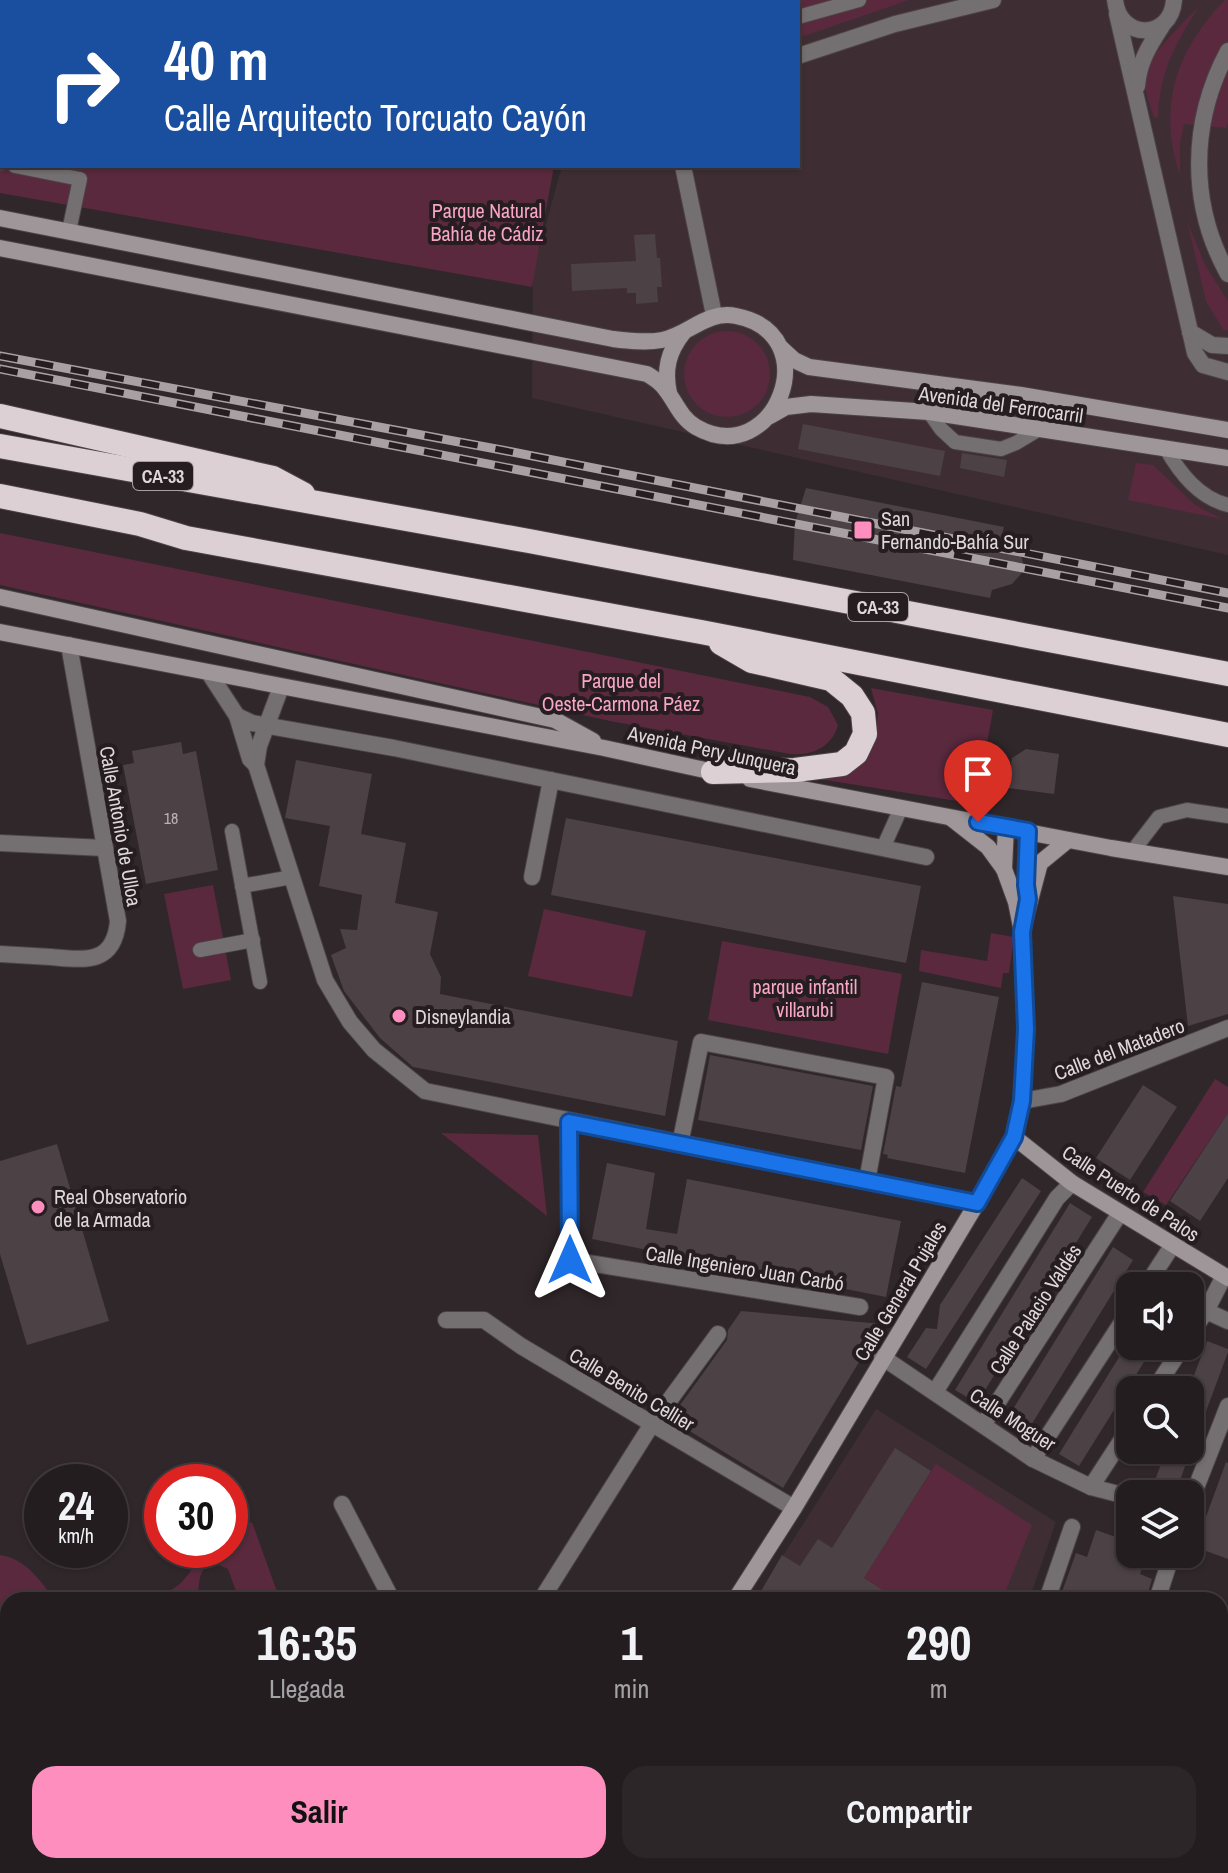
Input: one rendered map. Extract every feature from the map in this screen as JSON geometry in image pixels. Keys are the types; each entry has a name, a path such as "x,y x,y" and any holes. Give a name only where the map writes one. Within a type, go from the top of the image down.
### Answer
{"highway":[{"path":"0,416 273,478 326,506"},
{"name":"CA-33","path":"0,446 544,544 1228,674"},
{"path":"0,496 140,524 186,538 701,632 1228,735"},
{"path":"701,632 752,661 831,679 852,696 863,713 865,734 856,753 842,764 795,770 713,772"}],"street":[{"path":"800,55 895,24 993,0"},
{"path":"1136,96 1139,70 1146,50 1177,3"},
{"path":"1113,4 1123,22 1142,31 1162,26"},
{"path":"1113,4 1195,353 1203,365 1228,372"},
{"path":"1228,51 1211,89 1198,141 1198,170 1201,205 1212,243 1228,274"},
{"path":"683,168 714,315"},
{"path":"0,218 613,339 665,340 714,315 733,315 750,320 766,330 778,344 784,361 785,388 769,417 753,428 735,434 715,434 696,427 682,415 662,385 647,374 0,248"},
{"path":"671,398 666,380 667,361 674,344 685,331"},
{"path":"1190,332 1212,345 1228,346"},
{"name":"Avenida del Ferrocarril","path":"778,344 794,360 809,367 1021,395 1228,430"},
{"name":"Avenida del Ferrocarril","path":"769,417 786,407 811,404 929,412 1228,458"},
{"path":"0,597 555,720 604,748"},
{"name":"Avenida Pery Junquera","path":"0,632 1068,840 1228,867"},
{"name":"Calle Antonio de Ulloa","path":"0,954 84,960 105,952 113,943 118,921 69,645"},
{"path":"209,673 237,716 250,759 256,765"},
{"path":"281,687 259,746 256,765 325,980 350,1022 374,1050 425,1091 977,1203"},
{"path":"237,716 252,723 926,857"},
{"path":"532,877 551,780"},
{"path":"950,817 988,847 1004,869 1016,902 1022,932"},
{"path":"1004,869 1006,826"},
{"path":"1028,831 1028,899"},
{"path":"1022,932 1028,899 1040,863 1068,840"},
{"path":"0,843 104,848"},
{"name":"Calle General Pujales","path":"740,1592 794,1508 1014,1137 1022,1101 1026,1029 1022,932"},
{"name":"Calle del Matadero","path":"1022,1101 1061,1094 1228,1028"},
{"path":"680,1144 701,1042 886,1077 867,1181"},
{"name":"Calle Ingeniero Juan Carbó","path":"569,1122 570,1260 860,1307"},
{"name":"Calle Puerto de Palos","path":"1014,1137 1072,1183 1226,1277"},
{"path":"935,1392 1057,1198 1072,1183"},
{"name":"Calle Palacio Valdés","path":"983,1425 1120,1213"},
{"path":"1155,1272 1172,1246"},
{"path":"1204,1314 1226,1277"},
{"path":"1206,1311 1228,1321"},
{"name":"Calle Benito Cellier","path":"446,1320 484,1320 521,1346 794,1508"},
{"path":"1033,1459 1116,1332"},
{"path":"546,1592 652,1424 718,1334"},
{"name":"Calle Moguer","path":"882,1357 1033,1459 1091,1487 1116,1493"},
{"path":"1199,1480 1228,1406"},
{"path":"1091,1487 1116,1449"},
{"path":"342,1504 388,1592"},
{"path":"1050,1592 1072,1527"},
{"path":"1160,1592 1167,1568"}],"lane":[{"path":"800,16 859,0"},
{"path":"25,168 80,179 69,231"},
{"path":"929,412 955,442 1001,449 1041,428"},
{"path":"1166,449 1192,485 1219,503 1228,505"},
{"path":"883,848 901,808"},
{"path":"1132,852 1159,817 1187,810 1228,816"},
{"path":"232,831 260,982"},
{"path":"242,886 292,877"},
{"path":"200,950 253,940"}],"shaded area":[{"path":"800,0 1228,0 1228,555 532,398 533,271 561,168 800,168"},
{"path":"876,1409 1056,1522 1032,1592 760,1592"}],"green space":[{"path":"800,0 909,0 800,37"},
{"path":"1228,0 1228,123 1226,128 1184,124 1180,143 1180,175 1170,126 1176,81 1194,39"},
{"path":"1199,6 1170,58 1162,85 1158,117 1154,118 1145,84 1149,65 1161,47"},
{"name":"Parque Natural Bahía de Cádiz","path":"0,168 554,168 532,287 0,193"},
{"path":"1187,221 1205,265 1228,301 1228,330 1224,331 1206,301"},
{"path":"727,331 743,335 757,344 766,358 770,374 766,390 757,404 743,413 727,417 711,413 697,404 688,390 684,374 688,358 697,344 711,335"},
{"path":"1136,463 1153,465 1195,505 1222,519 1128,500"},
{"name":"Parque del Oeste-Carmona Páez","path":"0,533 810,697 828,707 838,725 831,739 820,748 813,752 790,754 610,721 0,585"},
{"path":"871,688 993,710 976,804 819,779 837,777 854,770 876,733 878,714"},
{"path":"213,885 231,980 183,989 164,894"},
{"path":"544,909 646,931 632,997 528,976"},
{"path":"991,933 1014,937 1009,973 1003,973 1001,988 919,971 921,950 987,961"},
{"name":"parque infantil villarubi","path":"722,941 902,974 888,1054 708,1020"},
{"path":"1215,1079 1228,1087 1228,1113 1166,1205 1143,1192"},
{"path":"441,1133 538,1135 547,1216"},
{"path":"936,1464 1032,1525 1005,1592 886,1592 864,1578"},
{"path":"252,1522 277,1592 236,1592 228,1569 248,1568 248,1523"},
{"path":"0,1555 24,1565 49,1592 0,1592"},
{"path":"192,1568 204,1568 198,1591 167,1592 176,1587"}],"building":[{"path":"655,234 662,287 657,287 658,302 636,304 636,293 627,293 627,288 572,291 571,264 636,261 634,235"},
{"path":"803,424 945,451 940,476 798,449"},
{"path":"962,453 1007,460 1004,477 960,468"},
{"path":"806,488 1004,527 1002,534 1020,551 1023,563 1021,574 1012,584 992,590 990,598 793,560 795,523"},
{"path":"181,742 183,754 196,751 218,870 146,884 123,765 134,763 132,751"},
{"path":"1026,749 1059,754 1054,794 1008,788 1012,758"},
{"path":"296,760 372,774 361,834 406,843 395,903 438,912 430,954 441,977 440,994 678,1041 665,1116 413,1067 380,1038 344,991 331,955 346,948 340,929 357,930 362,895 319,886 330,826 285,818"},
{"path":"566,818 921,886 906,963 551,895"},
{"path":"1173,896 1228,904 1228,1014 1188,1026"},
{"path":"922,982 999,997 965,1173 887,1158 888,1155 883,1154 896,1086 901,1087"},
{"path":"710,1055 873,1086 861,1150 698,1120"},
{"path":"1143,1085 1177,1107 1130,1180 1096,1158"},
{"path":"1228,1113 1228,1178 1200,1221 1170,1201"},
{"name":"Real Observatorio de la Armada","path":"57,1144 109,1321 27,1345 0,1254 0,1161"},
{"path":"607,1163 655,1173 646,1229 677,1234 687,1179 901,1221 886,1297 592,1239"},
{"path":"1022,1178 1041,1191 926,1369 907,1357 926,1328 937,1329 940,1305"},
{"path":"1070,1203 1092,1217 977,1403 955,1390"},
{"path":"1113,1247 1133,1260 1126,1272 1116,1272 1116,1288 1025,1435 1005,1422"},
{"path":"741,1311 882,1324 783,1488 670,1419 727,1340 728,1330"},
{"path":"1207,1341 1228,1349 1228,1352 1204,1417 1204,1376 1194,1376 1200,1360 1204,1360"},
{"path":"1117,1360 1145,1360 1135,1376 1116,1376 1116,1407 1079,1466 1059,1454"},
{"path":"895,1448 931,1471 864,1578 886,1592 761,1592 782,1555 800,1566 818,1539 832,1548"},
{"path":"1226,1462 1228,1559 1204,1550 1204,1522"},
{"path":"1161,1464 1186,1464 1180,1480 1155,1480"},
{"path":"1096,1530 1116,1537 1116,1568 1142,1568 1140,1574 1152,1579 1148,1592 1062,1592 1076,1553 1087,1557"}],"railway":[{"path":"0,356 507,451 1228,593"},
{"path":"0,369 1228,608"}],"place":[{"name":"San Fernando-Bahía Sur","path":"863,530"},
{"name":"Disneylandia","path":"399,1016"},
{"name":"Real Observatorio de la Armada","path":"38,1207"}],"route":[{"path":"570,1260 569,1122 977,1203 1014,1137 1022,1101 1026,1029 1022,932 1028,899 1028,831 978,822"}]}
